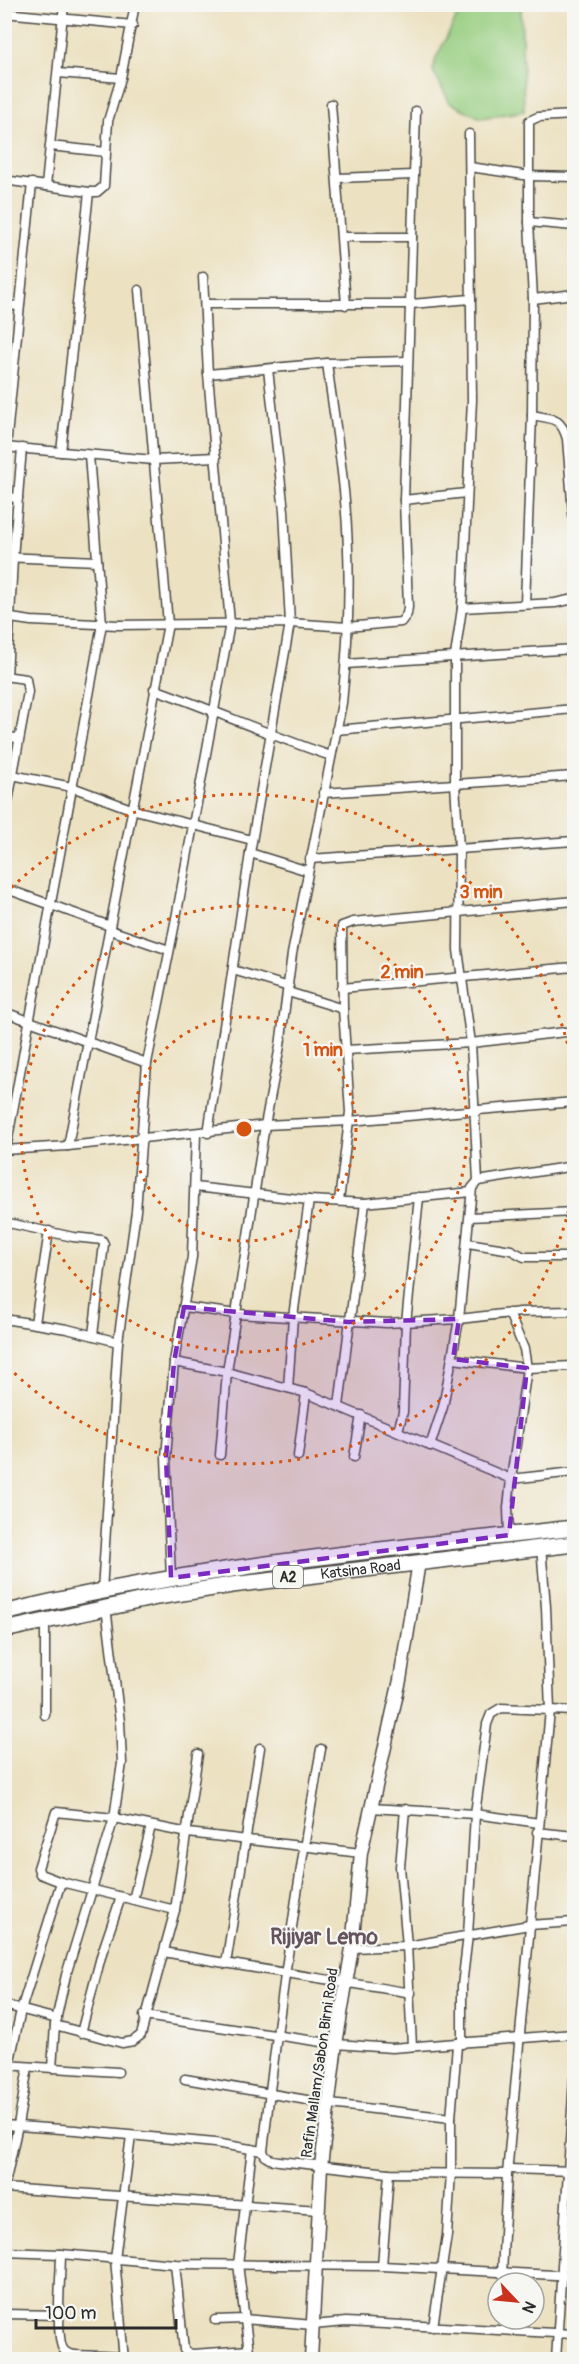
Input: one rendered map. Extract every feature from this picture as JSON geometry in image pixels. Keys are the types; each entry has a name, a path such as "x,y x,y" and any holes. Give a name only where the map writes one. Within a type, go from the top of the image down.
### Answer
{"highway":[{"name":"Katsina Road","path":"4,1613 102,1591 228,1569 574,1528"},
{"name":"Katsina Road","path":"4,1630 106,1607 232,1585 574,1544"}],"street":[{"path":"46,186 64,4"},
{"path":"4,180 89,192 97,192 104,186 108,122 121,78 133,25 135,4"},
{"path":"4,20 5,13 133,25"},
{"path":"58,73 121,78"},
{"path":"331,104 346,305"},
{"path":"7,617 31,621 102,624 291,623 347,627 401,622 407,614 404,500 416,111"},
{"path":"525,604 532,415 533,299 529,222 529,121 538,117 574,115"},
{"path":"430,1446 443,1407 453,1359 468,1243 471,1192 478,1181 471,1043 458,950 459,848 454,784 455,656 462,608 472,400 470,134"},
{"path":"50,146 106,152"},
{"path":"471,167 530,176 574,177"},
{"path":"338,178 413,175"},
{"path":"32,183 5,447 154,460 216,457"},
{"path":"61,452 89,192"},
{"path":"529,222 574,226"},
{"path":"342,237 412,237"},
{"path":"102,1591 118,1342 136,1211 147,1063 230,623 208,374 203,277"},
{"path":"68,1146 168,624 139,290"},
{"path":"533,299 574,294"},
{"path":"206,304 411,304 471,299"},
{"path":"4,305 19,306"},
{"path":"208,374 327,363 408,361"},
{"path":"220,1455 227,1372 265,1125 289,989 292,954 336,730 346,664 345,500 327,363"},
{"path":"207,1132 252,840 291,623 284,511 268,369"},
{"path":"532,415 557,421 563,426 567,439 574,526"},
{"path":"4,823 28,682 24,678 6,676 9,557 18,498 22,448"},
{"path":"89,455 102,624 5,1149 68,1146 265,1125 349,1121 574,1102"},
{"path":"404,500 466,493"},
{"path":"4,497 18,498"},
{"path":"9,557 97,561"},
{"path":"462,608 574,600"},
{"path":"346,664 574,648"},
{"path":"154,689 213,710 272,736 331,756"},
{"path":"336,730 574,709"},
{"path":"4,737 19,738"},
{"path":"12,775 72,787 131,809 252,840"},
{"path":"323,794 574,776"},
{"path":"310,859 574,841"},
{"path":"250,854 308,871"},
{"path":"4,888 169,950"},
{"path":"339,1202 349,1121 340,942 343,924 460,911 574,902"},
{"path":"342,988 462,979 574,967"},
{"path":"232,970 343,1009"},
{"path":"4,1012 147,1063"},
{"path":"346,1050 471,1043 574,1031"},
{"path":"171,1578 166,1468 174,1362 192,1257 196,1133"},
{"path":"478,1181 574,1166"},
{"path":"195,1187 255,1195 365,1203 471,1192"},
{"path":"398,1431 403,1404 406,1323 419,1197"},
{"path":"288,1388 293,1317 309,1200"},
{"path":"339,1407 348,1322 365,1203"},
{"path":"470,1217 574,1212"},
{"path":"4,1222 73,1237 102,1240 93,1335"},
{"path":"35,1323 49,1231"},
{"path":"468,1243 511,1250 524,1257 574,1257"},
{"path":"184,1307 237,1314 348,1322 406,1323 509,1313 574,1311"},
{"path":"509,1313 524,1349 527,1368 511,1479 508,1508 509,1535"},
{"path":"4,1319 35,1323 118,1342"},
{"path":"453,1359 527,1368 574,1366"},
{"path":"174,1362 227,1372 306,1393 511,1479 574,1472"},
{"path":"298,1456 306,1393"},
{"path":"354,1457 361,1415"},
{"path":"502,2271 508,2171 550,1710 541,1547"},
{"name":"Rafin Mallam/Sabon Birni Road","path":"311,2360 321,2166 336,2044 352,1948 361,1853 399,1680 420,1562"},
{"path":"52,2068 56,2022 66,1975 114,1818 122,1763 120,1722 106,1607"},
{"path":"45,1620 45,1715"},
{"path":"432,2327 447,2235 451,2172 451,2118 468,1935 475,1814 482,1750 490,1714 501,1708 574,1712"},
{"path":"226,1964 260,1748"},
{"path":"262,2151 304,1846 321,1749"},
{"path":"4,2005 81,2033 122,2043 133,2041 141,2035 144,2016 175,1910 198,1754"},
{"path":"370,1808 475,1814 574,1836"},
{"path":"405,1809 400,1867 411,1993 412,2046"},
{"path":"175,1910 61,1882 40,1874 38,1868 56,1812 114,1818 188,1833 361,1853"},
{"path":"133,1900 151,1827"},
{"path":"61,1882 21,2010 7,2065 118,2072"},
{"path":"81,2033 102,1953 121,1897"},
{"path":"352,1948 407,1946 529,1925 574,1922"},
{"path":"164,1952 411,1993"},
{"path":"144,2016 336,2044 392,2048 459,2045 520,2037 574,2034"},
{"path":"27,2067 5,2188 319,2210"},
{"path":"185,2079 330,2104 451,2118"},
{"path":"556,2360 564,2235 571,2171 574,2079"},
{"path":"4,2125 215,2143 262,2151 268,2159 389,2173 571,2171"},
{"path":"61,2254 62,2343 69,2354 124,2358 115,2259 131,2136"},
{"path":"175,2264 184,2350 193,2354 250,2355 238,2264 252,2149"},
{"path":"382,2266 389,2173"},
{"path":"564,2235 574,2234"},
{"path":"4,2252 61,2254 175,2264 382,2266 486,2273"},
{"path":"546,2275 574,2276"},
{"path":"4,2314 60,2315"},
{"path":"215,2320 244,2319 313,2325 346,2322 574,2334"}],"highlighted area":[{"path":"184,1307 348,1322 459,1319 453,1359 527,1368 509,1535 171,1578 166,1457 174,1362"}],"green space":[{"path":"463,5 521,5 524,111 481,118 450,103 433,71 436,58"}],"district":[{"name":"Rijiyar Lemo","path":"324,1937"}]}
